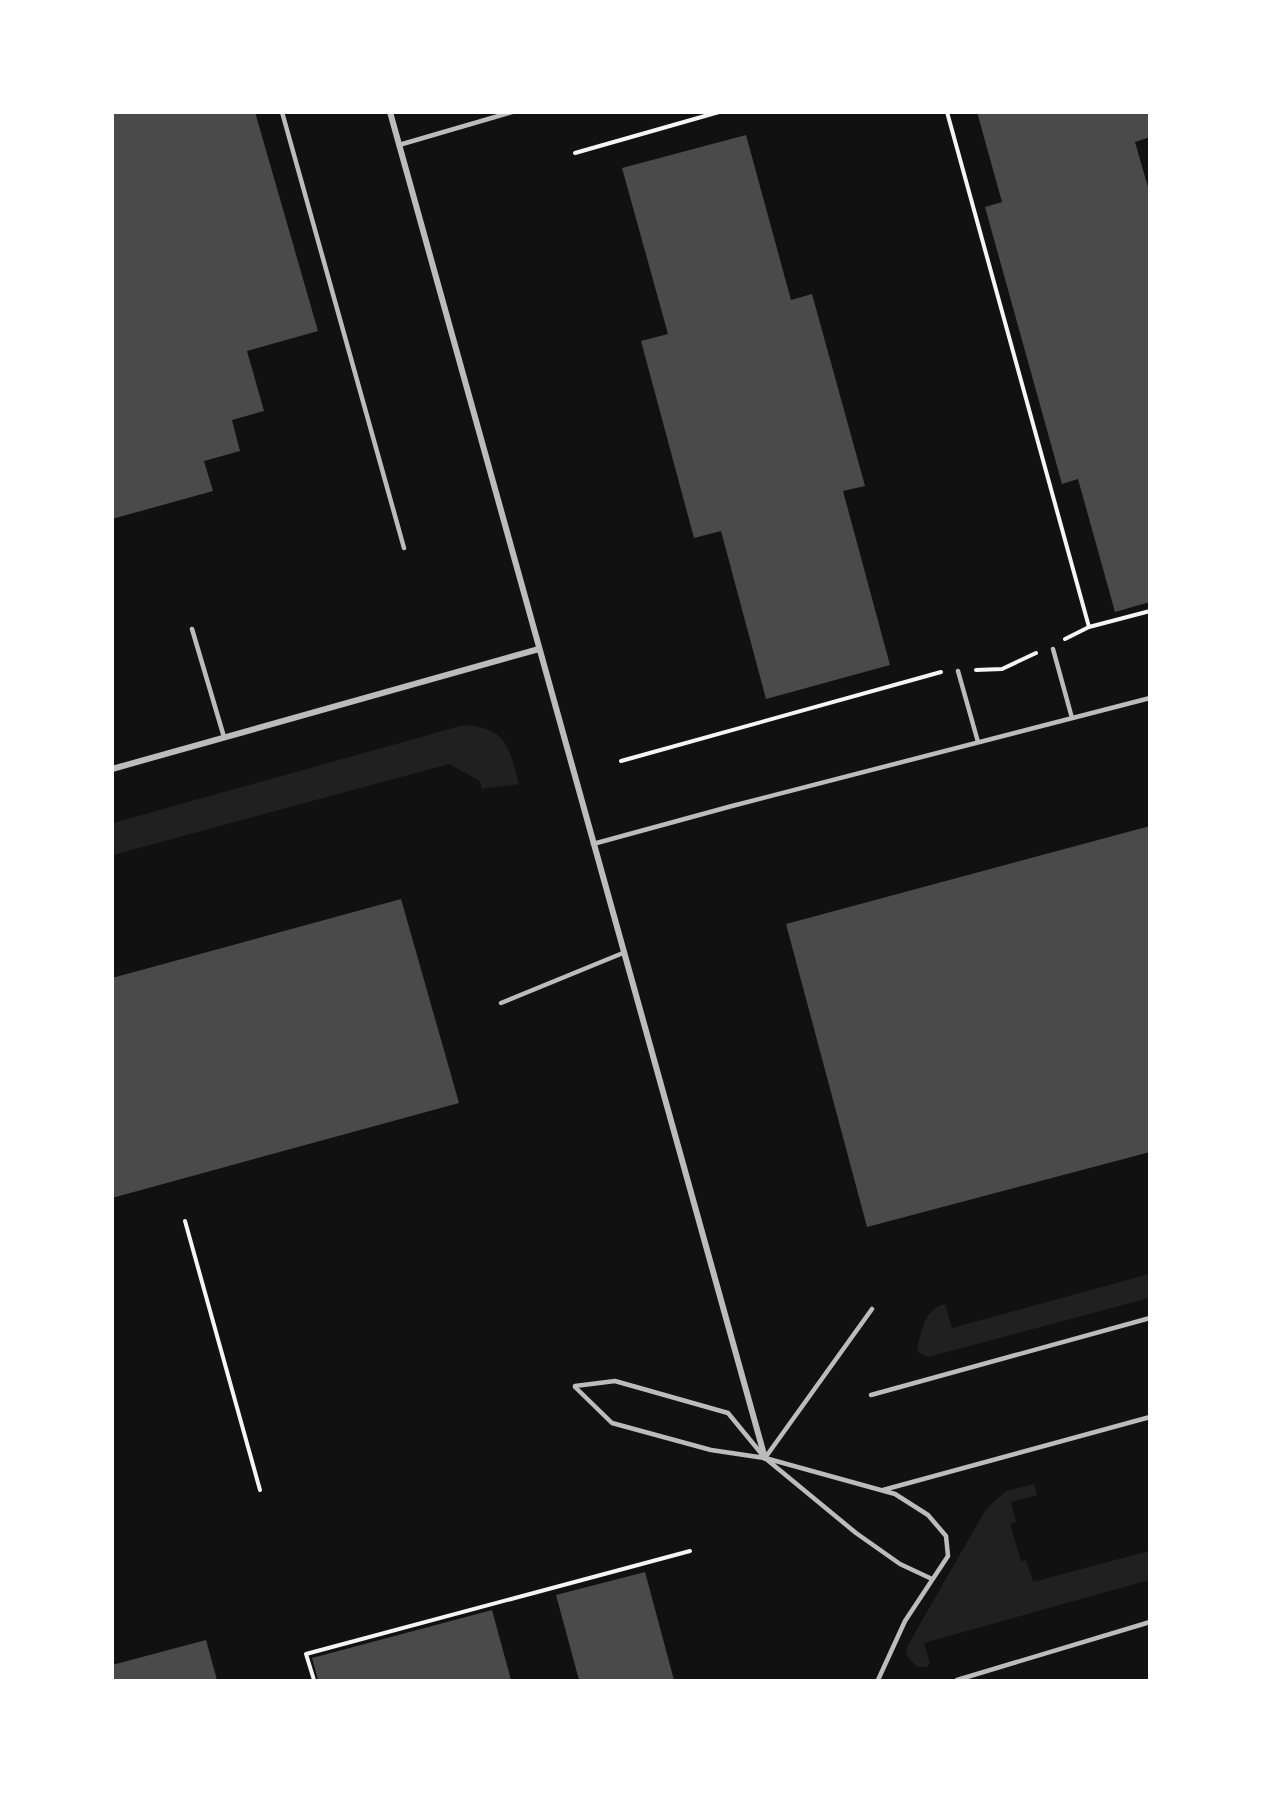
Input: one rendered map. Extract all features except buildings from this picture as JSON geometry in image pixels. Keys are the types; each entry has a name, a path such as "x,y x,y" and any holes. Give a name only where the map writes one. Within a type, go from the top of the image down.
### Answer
{"street":[{"path":"390,112 765,1458"},
{"path":"112,769 539,649"}],"lane":[{"path":"282,112 404,548"},
{"path":"399,144 512,112"},
{"path":"192,629 224,737"},
{"path":"1053,649 1072,718"},
{"path":"958,671 978,742"},
{"path":"593,844 1149,698"},
{"path":"501,1003 623,953"},
{"path":"765,1458 872,1309"},
{"path":"871,1395 1149,1318"},
{"path":"878,1680 905,1621 948,1556 946,1536 928,1515 895,1494 765,1458 711,1450 612,1423 574,1386 615,1381 728,1413 765,1458 864,1540 900,1564 932,1579"},
{"path":"881,1491 1149,1417"},
{"path":"957,1680 1149,1622"}],"path":[{"path":"575,153 719,112"},
{"path":"947,112 1089,627"},
{"path":"1061,641 1089,627 1149,611"},
{"path":"621,761 938,673 1002,669 1042,650"},
{"path":"185,1221 260,1490"},
{"path":"314,1680 306,1654 690,1551"}],"shaded area":[{"path":"464,725 489,730 498,735 509,750 519,784 482,789 480,781 449,764 113,855 113,823"},
{"path":"1149,1274 1149,1298 928,1357 919,1353 917,1348 928,1315 945,1304 952,1328"},
{"path":"1034,1484 1037,1495 1011,1502 1016,1522 1010,1524 1021,1561 1026,1560 1033,1582 1149,1551 1149,1580 924,1643 930,1663 926,1667 917,1667 906,1655 908,1645 986,1509 1006,1491"}]}
